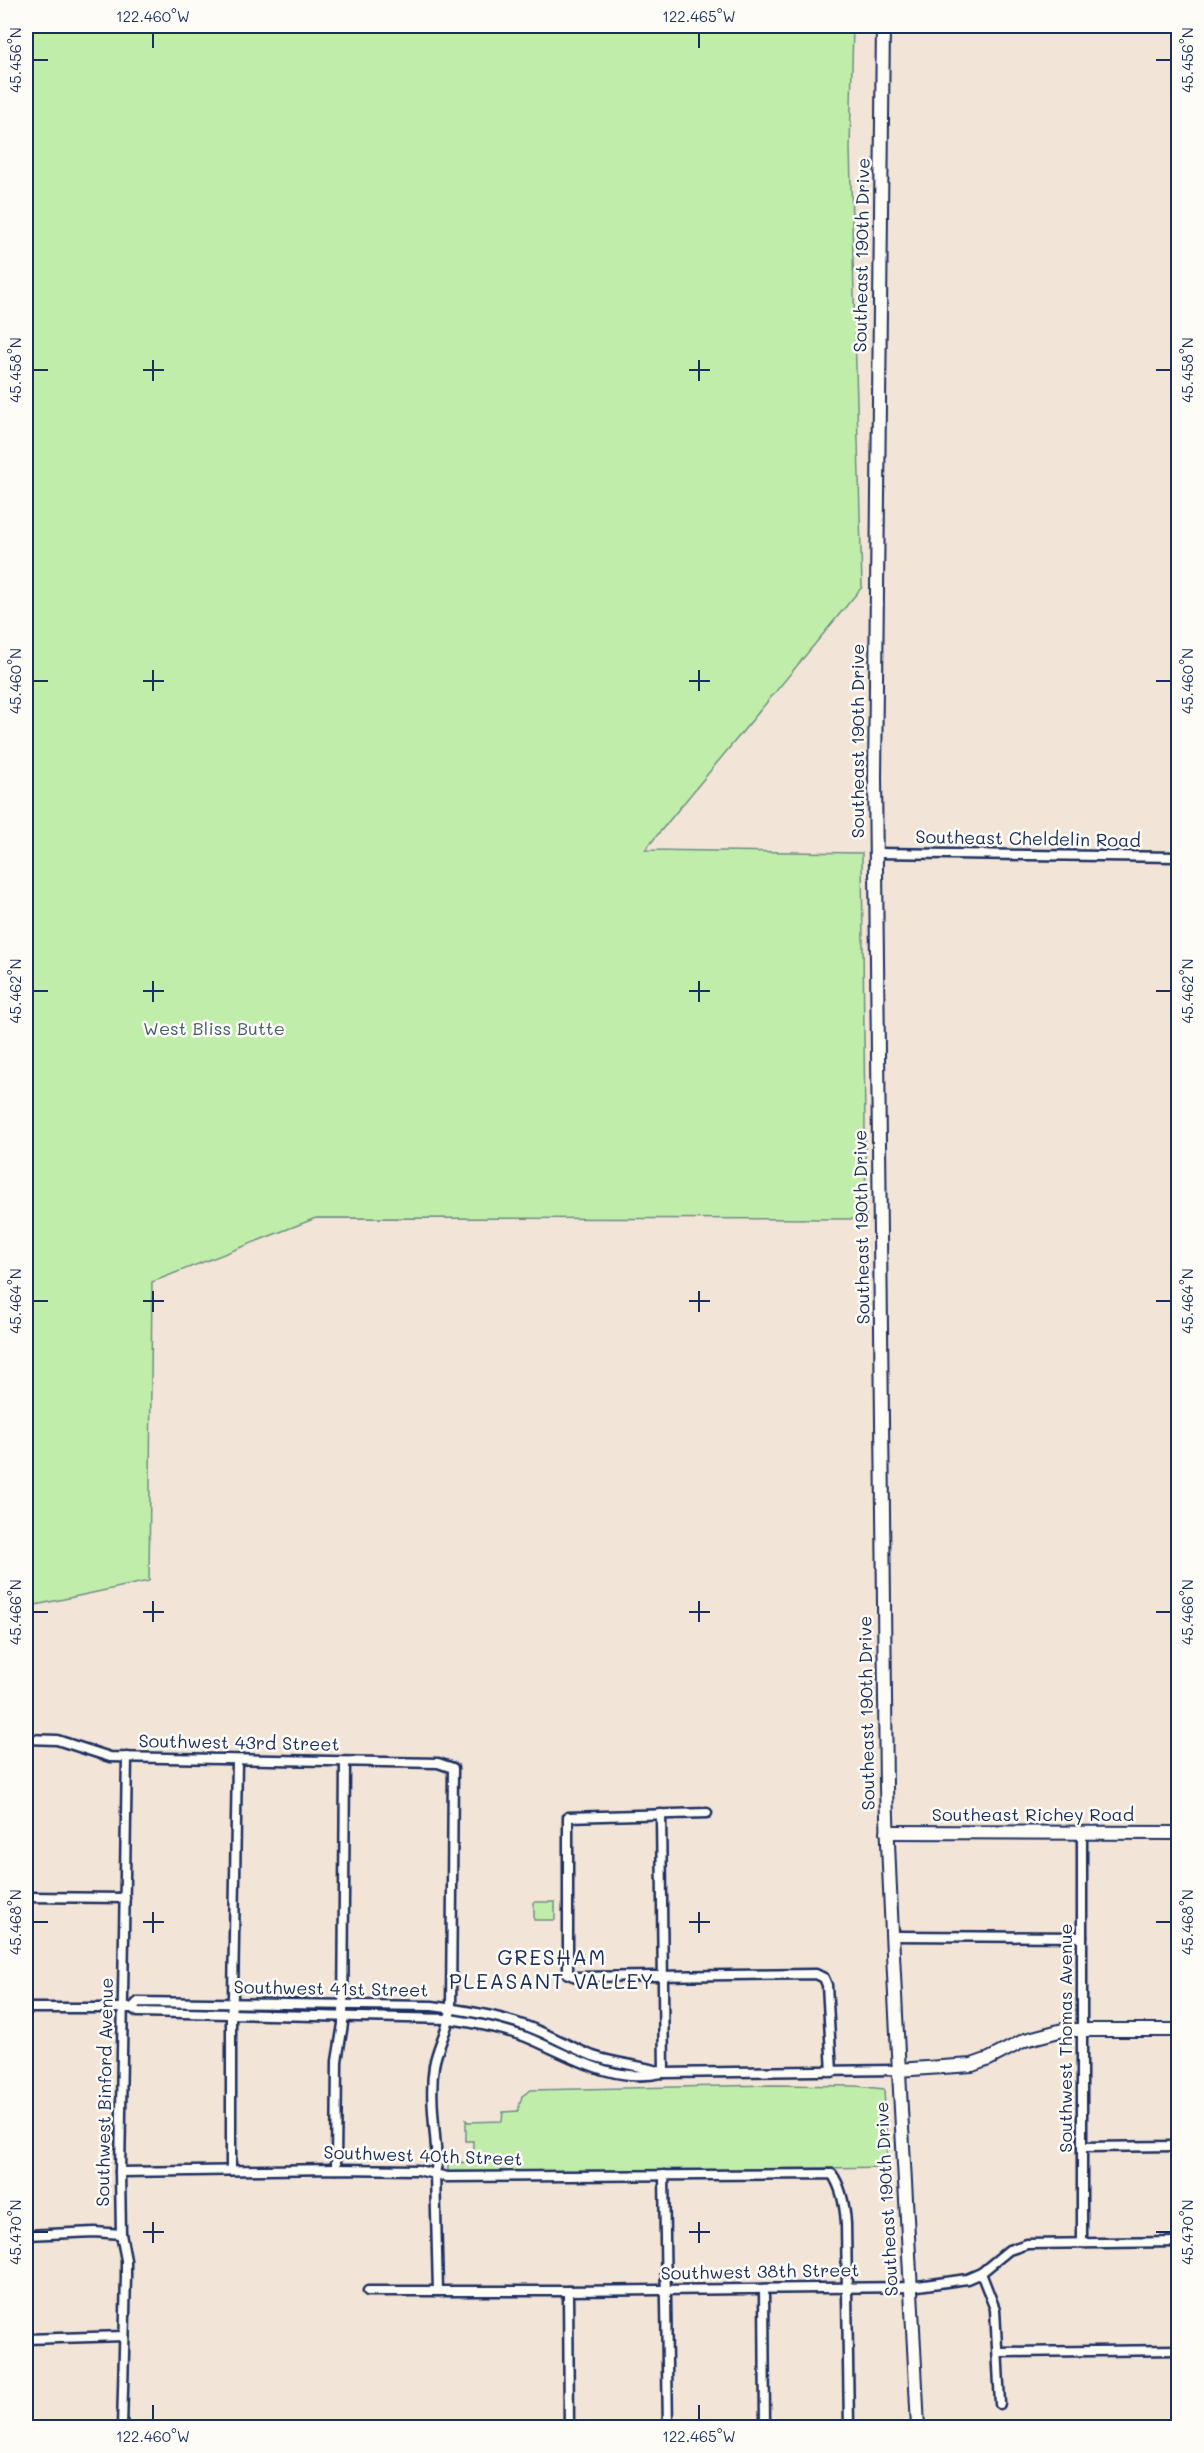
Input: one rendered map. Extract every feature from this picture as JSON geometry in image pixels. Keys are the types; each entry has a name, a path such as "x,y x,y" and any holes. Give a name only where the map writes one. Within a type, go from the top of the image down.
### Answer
{"main road":[{"name":"Southeast 190th Drive","path":"883,26 877,433 876,853 887,1832 897,2070 918,2427"},
{"name":"Southeast Richey Road","path":"887,1832 1179,1833"},
{"path":"897,2070 972,2065 1039,2035 1082,2029 1179,2030"}],"street":[{"name":"Southeast Cheldelin Road","path":"876,853 1179,857"},
{"name":"Southwest 43rd Street","path":"26,1739 57,1740 110,1757 438,1763 453,1768 451,2008"},
{"name":"Southwest Binford Avenue","path":"122,2427 126,2260 121,2234 120,2172 128,2008 125,1898 127,1757"},
{"path":"231,2170 231,2014 237,1761"},
{"path":"336,2169 337,2061 343,2024 345,1762"},
{"path":"706,1813 568,1816 567,1961 569,1976 816,1974 824,1978 827,1985 832,2072"},
{"path":"661,1814 664,2073"},
{"name":"Southwest Thomas Avenue","path":"1082,1833 1082,2243"},
{"path":"26,1897 125,1898"},
{"path":"893,1936 1082,1937"},
{"name":"Southwest 41st Street","path":"128,2008 138,2002 451,2008 510,2021 594,2056 622,2064 646,2066 664,2073"},
{"name":"Southwest 41st Street","path":"26,2008 128,2008 138,2012 450,2019 484,2024 511,2032 584,2063 611,2072 645,2077 664,2073 897,2070"},
{"path":"438,2291 435,2173 437,2164 433,2074 437,2054 450,2019 451,2008"},
{"path":"1082,2147 1179,2146"},
{"name":"Southwest 40th Street","path":"120,2172 418,2170 447,2177 832,2174 837,2180 844,2205 848,2288"},
{"path":"664,2175 668,2427"},
{"path":"26,2235 95,2232 121,2234"},
{"name":"Southwest 38th Street","path":"368,2291 910,2287 951,2283 981,2273 1009,2250 1027,2244 1179,2242"},
{"path":"981,2273 995,2309 1000,2404"},
{"path":"848,2288 849,2427"},
{"path":"764,2289 765,2427"},
{"path":"568,2291 569,2427"},
{"path":"26,2339 124,2336"},
{"path":"998,2352 1179,2350"}],"green space":[{"name":"West Bliss Butte","path":"26,26 853,26 850,148 862,587 645,850 862,853 866,1219 316,1218 152,1282 149,1581 26,1607"},
{"path":"534,1902 555,1902 555,1920 534,1920"},
{"path":"772,2085 856,2086 884,2089 888,2167 448,2174 448,2163 473,2162 473,2141 466,2141 466,2120 468,2122 502,2121 503,2112 518,2111 522,2096 531,2090"}],"district":[{"name":"GRESHAM PLEASANT VALLEY","path":"552,1970"}]}
